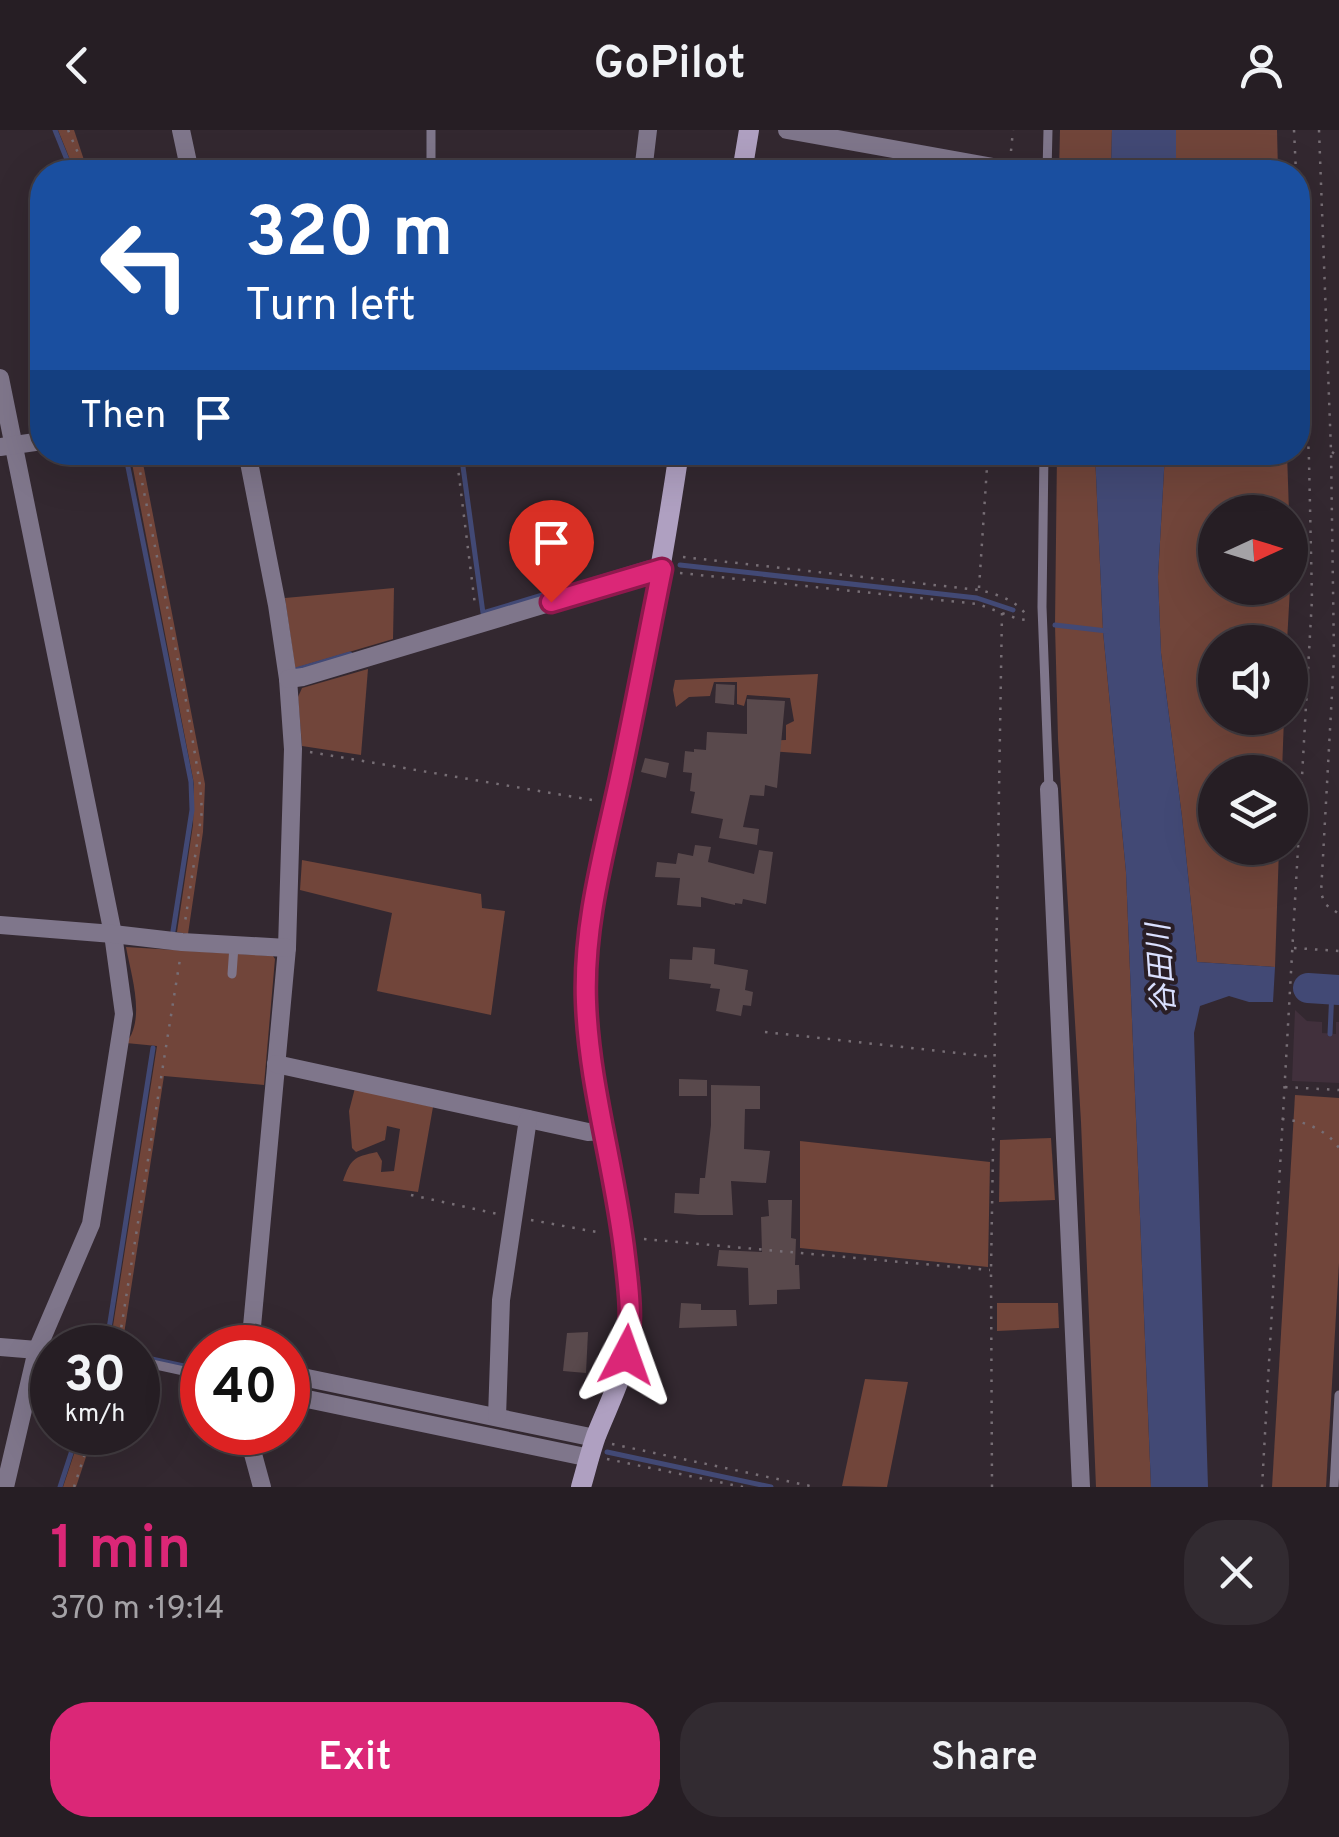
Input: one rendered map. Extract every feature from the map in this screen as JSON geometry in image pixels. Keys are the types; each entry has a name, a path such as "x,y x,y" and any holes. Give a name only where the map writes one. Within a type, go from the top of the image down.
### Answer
{"street":[{"path":"181,130 187,160"},
{"path":"644,160 648,130"},
{"path":"744,160 749,130"},
{"path":"787,130 954,160"},
{"path":"0,378 6,446 112,934 124,1014 90,1224 48,1325"},
{"path":"249,465 277,605 294,749 287,948 252,1325"},
{"path":"581,1487 622,1376 630,1335 623,1236 588,1038 586,960 594,896 671,566 678,465"},
{"path":"288,679 671,566"},
{"path":"1050,789 1081,1487"},
{"path":"0,926 287,948"},
{"path":"276,1064 588,1132 604,1130"},
{"path":"497,1418 501,1300 528,1119"},
{"path":"0,1347 30,1346"},
{"path":"310,1379 497,1418 598,1449"},
{"path":"5,1487 30,1383"},
{"path":"310,1399 598,1449"},
{"path":"254,1455 262,1487"}],"lane":[{"path":"431,130 431,160"},
{"path":"1047,160 1048,130"},
{"path":"1044,465 1042,606 1050,789"},
{"path":"232,974 234,944"},
{"path":"1334,1487 1339,1396"}],"path":[{"path":"68,130 80,160"},
{"path":"1294,130 1295,160"},
{"path":"1318,130 1334,657 1322,892 1325,904 1339,914"},
{"path":"1330,451 1339,456"},
{"path":"139,465 200,784 202,811 184,934"},
{"path":"458,465 478,623"},
{"path":"978,590 987,465"},
{"path":"1262,1487 1312,599 1309,465"},
{"path":"671,566 978,590 1015,604 1026,612 1030,627"},
{"path":"671,566 978,604 1028,620"},
{"path":"992,1487 991,1270 1002,612"},
{"path":"294,749 614,804"},
{"path":"1292,948 1339,950"},
{"path":"122,1325 181,952"},
{"path":"765,1032 995,1057"},
{"path":"1284,1087 1339,1090"},
{"path":"1282,1119 1329,1134 1339,1148"},
{"path":"633,1238 991,1270"},
{"path":"598,1449 743,1487"},
{"path":"598,1449 815,1487"},
{"path":"74,1487 84,1455"}],"shaded area":[{"path":"58,130 74,130 84,160 70,160"},
{"path":"1060,130 1112,130 1111,160 1059,160"},
{"path":"1176,130 1277,130 1278,160 1176,160"},
{"path":"132,465 143,465 205,784 203,832 188,934 177,932 193,825 194,784"},
{"path":"1057,465 1096,465 1103,631 1126,872 1151,1487 1096,1487 1055,625"},
{"path":"1164,465 1287,465 1288,495 1198,495 1198,605 1289,605 1288,625 1198,625 1198,735 1283,735 1283,755 1198,755 1198,865 1278,865 1275,967 1197,962 1161,653 1158,577"},
{"path":"394,588 393,639 295,668 285,598"},
{"path":"368,669 361,755 302,746 298,697 302,688"},
{"path":"818,674 811,754 753,750 752,741 786,740 786,725 794,721 790,698 747,695 744,706 737,704 737,682 714,682 710,696 689,697 676,707 673,690 675,680"},
{"path":"302,860 481,894 482,908 505,911 491,1015 377,991 392,913 300,890"},
{"path":"126,947 275,959 264,1085 164,1076 125,1325 113,1325 157,1046 126,1043 135,1022"},
{"path":"1295,1010 1307,1021 1322,1022 1322,1033 1336,1034 1339,1022 1339,1083 1292,1081"},
{"path":"355,1088 433,1107 418,1192 343,1181 354,1160 377,1152 382,1161 381,1172 394,1171 400,1129 387,1126 385,1140 356,1152 352,1148 349,1111"},
{"path":"1295,1095 1339,1098 1339,1263 1326,1487 1272,1487"},
{"path":"1051,1138 1055,1200 999,1202 1000,1140"},
{"path":"800,1141 990,1162 988,1267 800,1248"},
{"path":"997,1303 1058,1303 1059,1328 997,1331"},
{"path":"865,1379 908,1382 887,1487 842,1486"},
{"path":"74,1455 87,1455 76,1487 63,1487"}],"water":[{"path":"1112,130 1176,130 1176,160 1111,160"},
{"name":"谷田川","path":"1096,465 1164,465 1158,577 1161,653 1197,962 1275,967 1273,1002 1249,1002 1229,996 1200,1006 1194,1033 1208,1487 1151,1487 1126,872 1103,631"}],"building":[{"path":"716,684 735,685 734,705 715,703"},
{"path":"747,699 785,701 777,788 765,785 764,796 750,795 743,827 759,829 757,845 719,838 723,819 691,813 695,792 690,791 692,773 683,772 685,751 706,750 707,732 747,734"},
{"path":"645,758 669,763 666,778 641,772"},
{"path":"695,845 711,847 708,862 754,874 759,850 773,852 766,904 743,899 742,904 735,905 701,897 701,907 677,905 680,878 655,877 657,862 676,864 678,853 693,856"},
{"path":"693,947 715,949 714,964 748,970 745,990 753,992 751,1006 743,1005 741,1016 716,1011 720,989 710,988 711,984 669,979 670,959 692,960"},
{"path":"679,1079 707,1080 707,1096 679,1096"},
{"path":"711,1085 760,1086 760,1109 745,1109 744,1149 770,1151 766,1183 731,1181 733,1215 674,1213 675,1193 699,1194 700,1178 705,1178"},
{"path":"768,1200 792,1200 791,1238 796,1239 795,1265 799,1265 800,1289 777,1290 777,1304 749,1305 748,1268 717,1266 719,1250 762,1252 761,1217 769,1216"},
{"path":"681,1303 701,1304 701,1310 736,1310 737,1326 679,1328"},
{"path":"588,1332 586,1373 563,1371 567,1333"}],"waterway":[{"path":"55,130 67,160"},
{"path":"128,465 191,782 192,810 173,931"},
{"path":"463,465 483,613 648,563"},
{"path":"680,565 977,598 1013,610"},
{"path":"1055,625 1107,631"},
{"path":"296,670 350,654"},
{"path":"1308,988 1339,990"},
{"path":"1330,1034 1332,990"},
{"path":"110,1325 153,1048"},
{"path":"160,1361 180,1365"},
{"path":"607,1452 771,1487"},
{"path":"60,1487 70,1455"}],"route":[{"path":"551,602 662,569 604,842 586,960 588,1038 630,1296 626,1355"}]}
